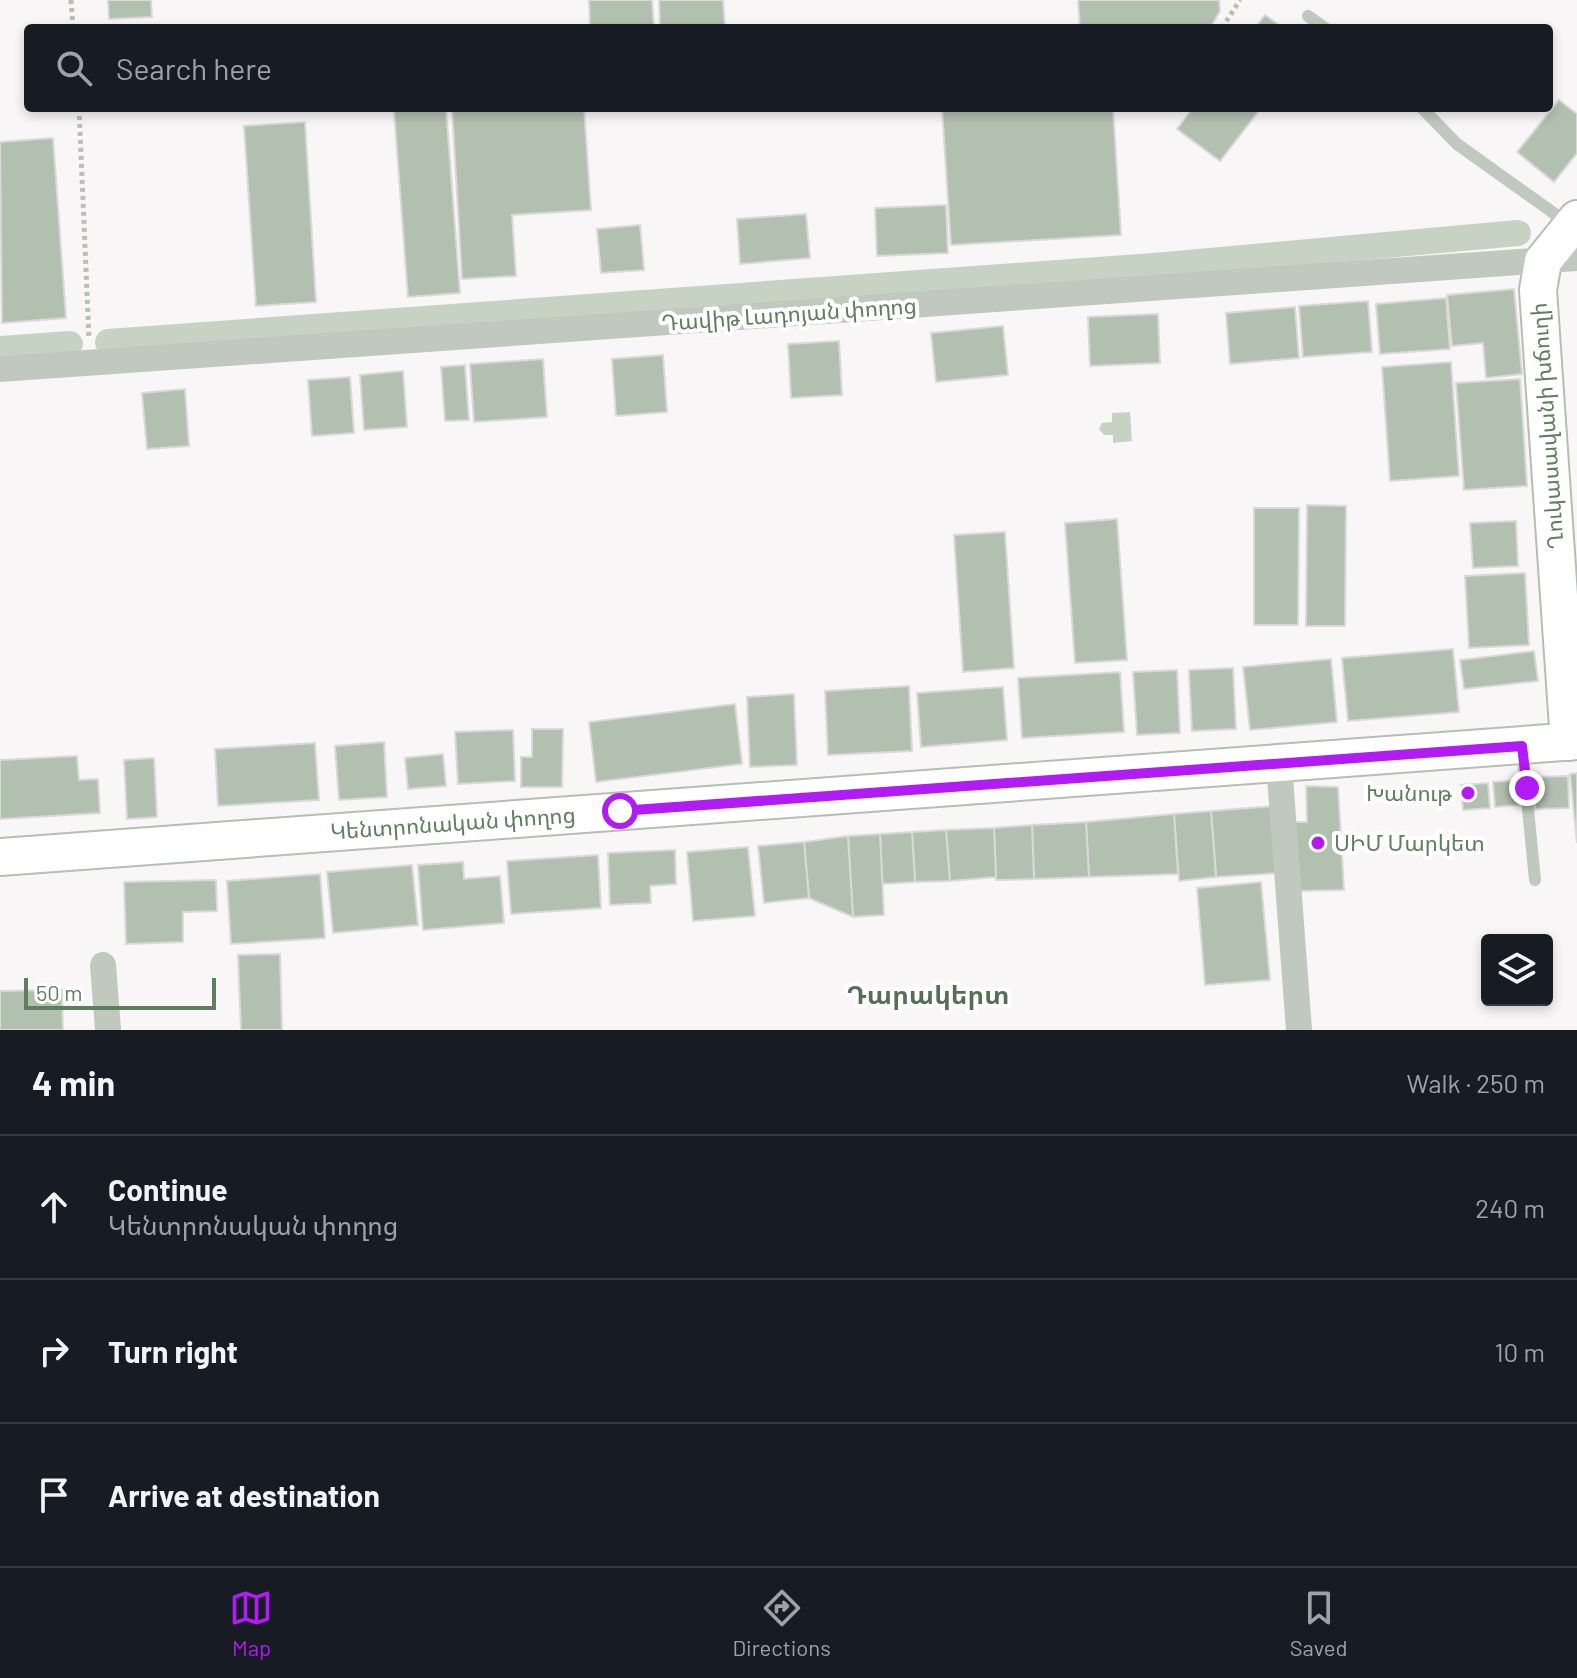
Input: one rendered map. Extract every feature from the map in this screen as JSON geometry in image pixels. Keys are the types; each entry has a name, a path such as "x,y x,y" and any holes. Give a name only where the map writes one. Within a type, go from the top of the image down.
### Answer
{"main road":[{"name":"Ղուկասավանի խճուղի","path":"1567,241 1538,290 1573,741"},
{"name":"Կենտրոնական փողոց","path":"0,857 1573,741"}],"street":[{"name":"Դավիթ Լադոյան փողոց","path":"0,369 1567,241"},
{"path":"1279,764 1299,1030"},
{"path":"103,965 108,1030"}],"lane":[{"path":"1308,16 1319,24"},
{"path":"1426,112 1457,144 1567,241"},
{"path":"1522,746 1535,880"}],"path":[{"path":"71,0 73,24"},
{"path":"1225,24 1240,0"},
{"path":"79,112 90,364"}],"shaded area":[{"path":"1130,412 1132,441 1113,443 1113,435 1104,435 1099,429 1102,423 1112,422 1112,413"}],"building":[{"path":"108,0 151,0 152,17 109,19"},
{"path":"589,0 652,0 654,24 590,24"},
{"path":"659,0 723,0 725,24 660,24"},
{"path":"1078,0 1219,0 1220,11 1212,24 1080,24"},
{"path":"1265,15 1277,24 1258,24"},
{"path":"1559,100 1577,114 1577,153 1554,182 1517,152 1549,112 1553,112"},
{"path":"394,112 446,112 460,293 408,297"},
{"path":"452,112 584,112 591,210 512,215 516,276 462,279"},
{"path":"942,112 1113,112 1121,235 951,245"},
{"path":"1190,112 1258,112 1220,161 1177,129"},
{"path":"305,122 316,302 256,306 244,126"},
{"path":"53,138 66,318 2,323 0,142"},
{"path":"946,205 948,253 877,256 875,208"},
{"path":"806,214 810,258 740,264 737,219"},
{"path":"640,225 644,270 601,273 597,229"},
{"path":"1514,289 1522,374 1486,378 1483,343 1452,346 1447,295"},
{"path":"1446,298 1450,349 1380,354 1376,304"},
{"path":"1368,301 1372,352 1303,357 1299,306"},
{"path":"1295,307 1299,358 1230,364 1226,313"},
{"path":"1158,314 1160,363 1090,366 1088,317"},
{"path":"1003,326 1008,375 936,382 931,333"},
{"path":"839,341 842,395 791,398 788,344"},
{"path":"663,355 667,412 616,416 612,359"},
{"path":"543,359 547,417 474,422 470,364"},
{"path":"1451,362 1459,476 1390,481 1382,367"},
{"path":"465,365 469,420 445,421 441,367"},
{"path":"403,371 407,427 364,430 360,375"},
{"path":"350,377 354,433 312,436 308,380"},
{"path":"1520,379 1527,486 1464,490 1456,383"},
{"path":"185,389 189,446 147,449 142,393"},
{"path":"1307,505 1346,506 1345,626 1306,626"},
{"path":"1254,508 1299,508 1298,625 1254,625"},
{"path":"1117,519 1127,660 1075,663 1065,523"},
{"path":"1516,521 1518,566 1473,568 1470,523"},
{"path":"1005,532 1014,668 963,672 954,535"},
{"path":"1525,573 1529,645 1469,648 1465,576"},
{"path":"1453,649 1459,712 1348,721 1342,658"},
{"path":"1534,651 1538,681 1464,689 1460,660"},
{"path":"1331,659 1337,722 1250,730 1243,667"},
{"path":"1233,668 1236,729 1192,731 1189,670"},
{"path":"1177,670 1180,733 1137,735 1133,672"},
{"path":"1120,672 1124,732 1022,738 1018,678"},
{"path":"909,686 912,751 828,755 825,691"},
{"path":"1003,687 1007,740 921,747 917,693"},
{"path":"794,694 797,765 750,767 747,697"},
{"path":"735,704 742,764 596,782 589,722"},
{"path":"532,729 563,729 562,787 521,787 521,757 532,757"},
{"path":"513,730 515,781 458,784 455,732"},
{"path":"384,742 387,797 339,800 335,746"},
{"path":"315,743 319,800 218,806 215,749"},
{"path":"443,754 446,786 408,789 405,758"},
{"path":"77,756 79,780 98,779 100,813 0,819 0,760"},
{"path":"154,758 157,817 127,819 124,760"},
{"path":"1577,773 1577,843 1570,774"},
{"path":"1568,776 1569,808 1535,809 1534,777"},
{"path":"1518,780 1520,805 1495,807 1493,782"},
{"path":"1488,783 1490,808 1463,810 1461,785"},
{"path":"1306,786 1338,787 1344,890 1293,891 1290,822 1307,822"},
{"path":"1274,806 1279,873 1216,877 1211,811"},
{"path":"1211,811 1216,877 1179,881 1174,814"},
{"path":"1174,814 1178,874 1089,877 1086,822"},
{"path":"1086,822 1089,877 1034,879 1032,825"},
{"path":"1032,825 1034,879 996,880 994,828"},
{"path":"994,828 996,877 950,881 946,830"},
{"path":"946,830 950,881 915,882 912,832"},
{"path":"912,832 915,882 882,884 880,834"},
{"path":"880,834 884,915 853,917 848,836"},
{"path":"848,836 853,917 809,898 804,842"},
{"path":"804,842 809,898 764,903 758,846"},
{"path":"748,847 755,916 693,921 687,852"},
{"path":"675,850 676,884 650,886 651,903 610,905 608,853"},
{"path":"598,855 601,908 511,914 507,861"},
{"path":"463,862 464,879 500,876 504,923 423,930 418,865"},
{"path":"412,865 418,925 333,933 327,872"},
{"path":"320,874 325,938 231,944 227,881"},
{"path":"216,880 217,911 183,912 183,942 126,944 124,882"},
{"path":"1261,882 1270,980 1205,985 1197,888"},
{"path":"280,954 282,1030 241,1030 238,955"},
{"path":"62,990 63,1030 0,1030 0,991"}],"waterway":[{"path":"108,342 1166,265 1518,233"},
{"path":"0,349 70,344"}],"place":[{"name":"Խանութ","path":"1468,793"},
{"name":"ՍԻՄ Մարկետ","path":"1318,843"}],"district":[{"name":"Դարակերտ","path":"928,995"}],"route":[{"path":"620,811 1522,746 1527,788"}]}
